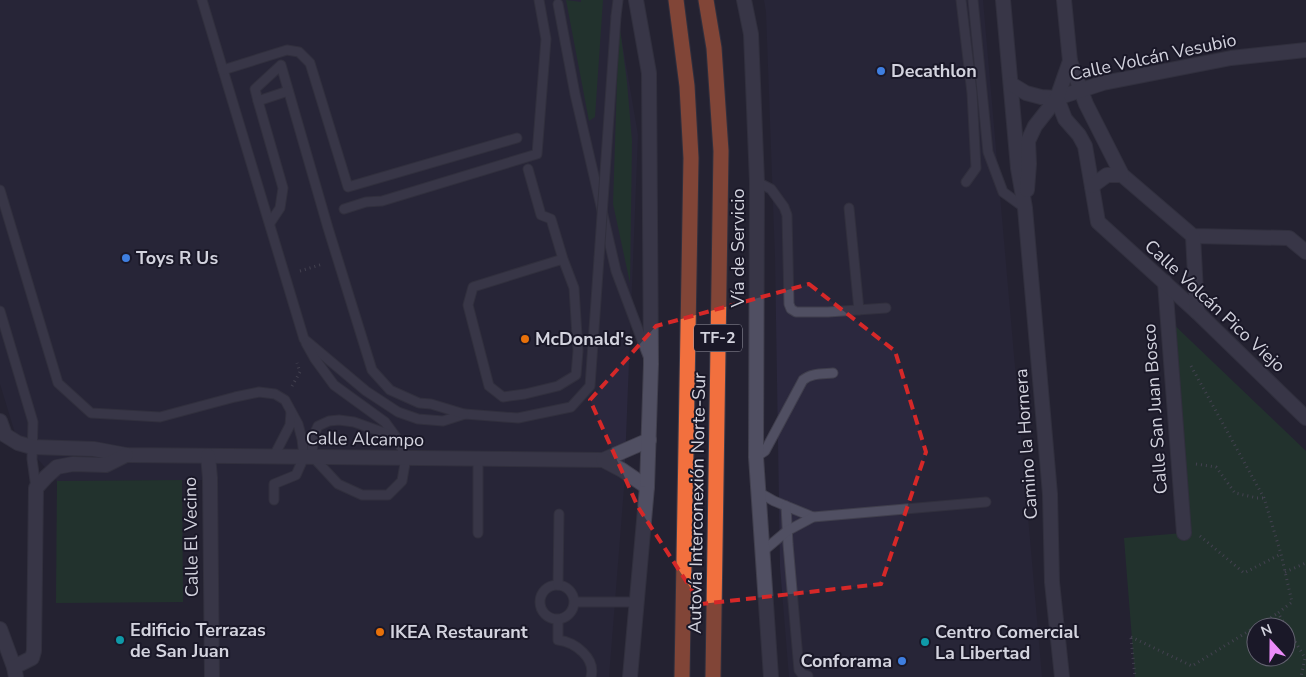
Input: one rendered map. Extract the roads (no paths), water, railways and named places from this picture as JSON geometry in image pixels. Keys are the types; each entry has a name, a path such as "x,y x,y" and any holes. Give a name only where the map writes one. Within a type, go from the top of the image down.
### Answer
{"highway":[{"name":"Autovía Interconexión Norte-Sur","path":"676,0 687,86 691,158 682,677"},
{"name":"Autovía Interconexión Norte-Sur","path":"706,0 714,48 721,152 713,677"}],"street":[{"path":"630,677 647,487 651,364 649,73 636,0"},
{"name":"Vía de Servicio","path":"744,0 751,34 757,182 756,457 771,677"},
{"name":"Camino la Hornera","path":"1003,0 1018,168 1025,208 1050,494 1052,582 1062,677"},
{"name":"Camino la Hornera","path":"1064,0 1070,61 1086,104 1122,175 1193,236"},
{"name":"Calle Volcán Vesubio","path":"1011,84 1041,97 1057,98 1103,83 1232,58 1306,50"},
{"name":"Camino la Hornera","path":"1025,208 1029,164 1028,141 1035,126 1057,98 1070,61"},
{"path":"1057,98 1065,118 1079,134 1085,146 1092,186 1107,175 1122,175"},
{"name":"Calle Volcán Pico Viejo","path":"1092,186 1098,222 1198,312 1306,418"},
{"path":"1198,312 1193,236 1289,238 1306,252"},
{"name":"Calle San Juan Bosco","path":"1165,282 1183,527"},
{"name":"Calle Alcampo","path":"0,421 5,436 18,443 32,447 94,449 126,455 603,460 630,450 649,440"},
{"name":"Calle Alcampo","path":"36,488 57,467 73,464 106,465 126,455"},
{"name":"Calle El Vecino","path":"208,456 210,478 212,677"},
{"name":"Calle Alcampo","path":"603,460 647,487"},
{"path":"0,629 15,672 32,658 34,651 36,488"}],"lane":[{"path":"0,190 58,383 91,413 160,417 259,392 275,394 284,400 291,410 298,424 308,457 338,484 362,495 388,495 402,481 406,458 396,437 385,422 334,384 315,359 304,339 202,0"},
{"path":"344,209 366,202 382,201 537,154 546,39 539,0"},
{"path":"270,223 280,208 283,188 255,89 281,65 337,260 372,370 390,390 419,403 431,404 465,414 518,418 571,407 590,386 618,0"},
{"path":"961,0 972,93 976,168 966,182"},
{"path":"973,0 988,152 1003,192 1025,208"},
{"path":"558,4 575,94 616,271 651,364"},
{"path":"223,70 287,50 299,52 310,63 348,187 517,138"},
{"path":"258,101 288,91"},
{"path":"528,169 541,215 551,220 574,288 578,351 576,375 558,386 503,397 489,386 468,305 474,287 563,259"},
{"path":"757,182 771,188 788,214 789,304 791,309 796,312 825,312 886,308"},
{"path":"849,208 859,310"},
{"path":"0,311 33,422 32,459 36,488"},
{"path":"304,339 366,391 398,412 418,419 443,421 465,414"},
{"path":"756,457 765,450 803,380 812,375 833,373"},
{"path":"274,456 290,425 291,410"},
{"path":"274,500 274,484 296,476 308,457 313,435 318,426 329,420 354,422 396,437"},
{"path":"478,459 478,533"},
{"path":"758,492 813,517"},
{"path":"762,552 787,531 813,517 986,502"},
{"path":"786,506 799,670 802,674 808,676"},
{"path":"558,585 559,514"},
{"path":"558,585 572,592 575,602 572,612 558,620 547,616 543,612 540,602 544,591 558,585"},
{"path":"575,602 638,602"},
{"path":"558,620 558,640 567,641 586,655 593,671 591,677"}],"place":[{"name":"Decathlon","path":"881,71"},
{"name":"Toys R Us","path":"126,258"},
{"name":"McDonald's","path":"525,339"},
{"name":"IKEA Restaurant","path":"380,632"},
{"name":"Edificio Terrazas de San Juan","path":"120,640"},
{"name":"Centro Comercial La Libertad","path":"925,642"},
{"name":"Conforama","path":"902,661"}]}
